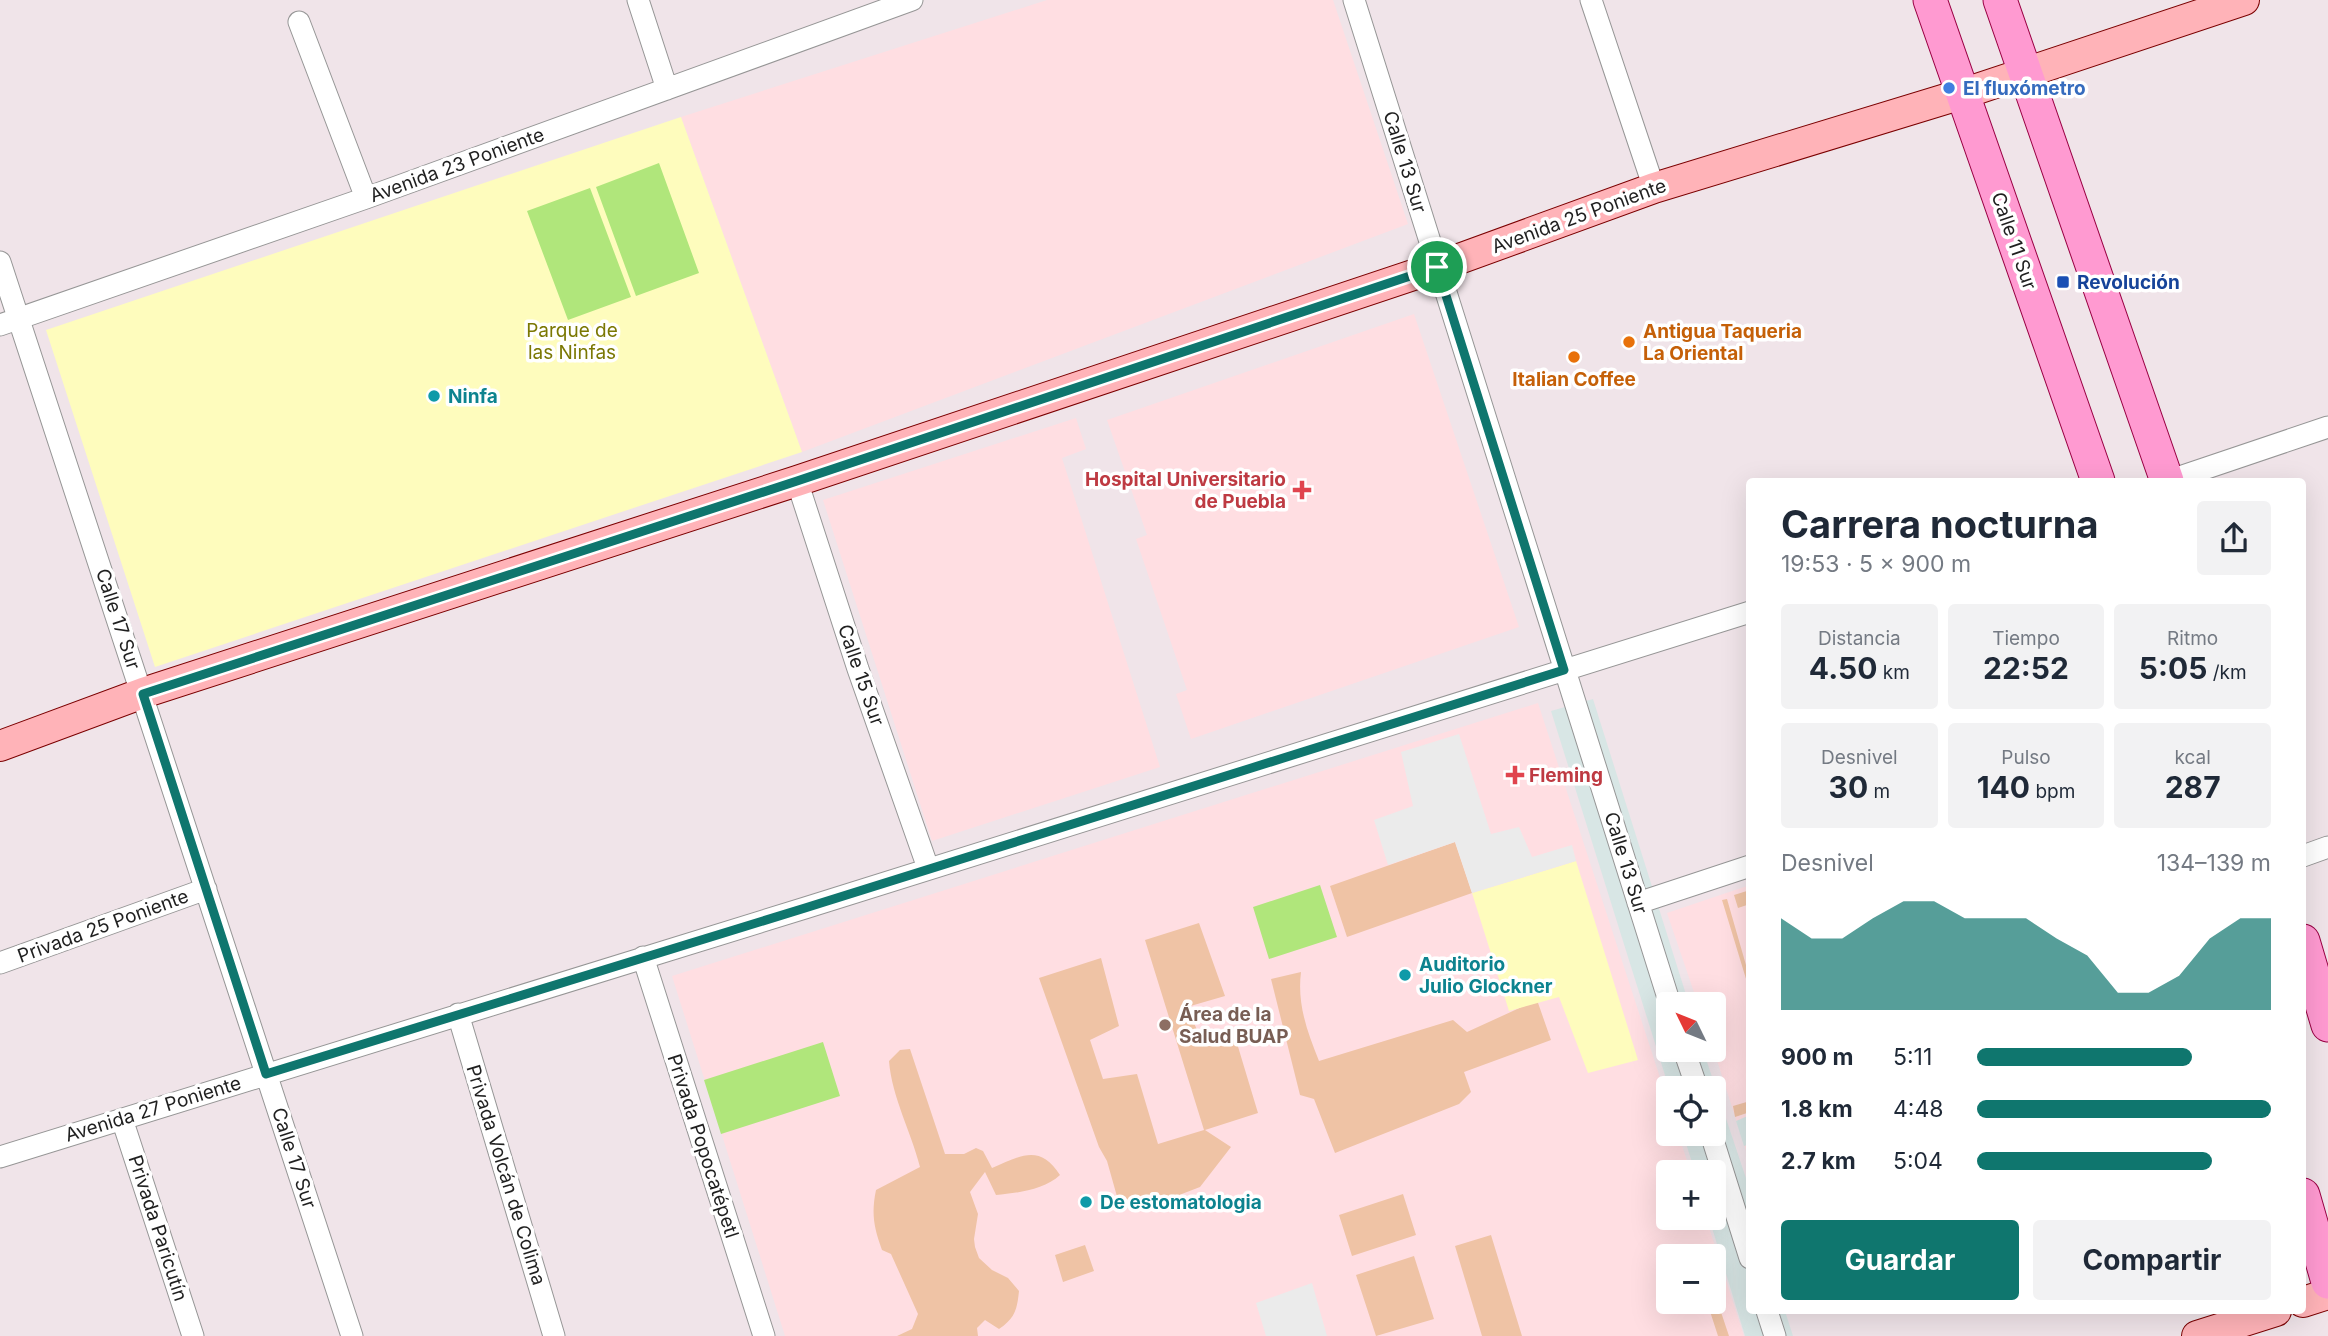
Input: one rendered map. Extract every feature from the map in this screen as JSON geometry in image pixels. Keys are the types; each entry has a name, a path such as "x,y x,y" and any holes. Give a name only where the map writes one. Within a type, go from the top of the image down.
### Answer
{"main road":[{"name":"Calle 11 Sur","path":"1930,0 2097,478"},
{"path":"2000,0 2167,478"},
{"name":"Avenida 25 Poniente","path":"0,746 143,694 797,481 1437,267 1654,188 1962,94 2244,0"},
{"path":"2306,951 2328,1026"},
{"path":"2306,1205 2328,1282"},
{"path":"2306,1301 2328,1294"},
{"path":"2197,1336 2267,1314"}],"street":[{"path":"638,0 667,89"},
{"name":"Avenida 23 Poniente","path":"10,321 366,198 912,0"},
{"name":"Calle 13 Sur","path":"1354,0 1666,992"},
{"path":"1591,0 1654,188"},
{"path":"299,22 366,198"},
{"name":"Calle 17 Sur","path":"0,261 10,321 143,694 352,1336"},
{"path":"2177,478 2328,428"},
{"name":"Calle 15 Sur","path":"797,481 928,868"},
{"name":"Avenida 27 Poniente","path":"0,1157 1746,613"},
{"path":"2306,855 2328,847"},
{"path":"1638,903 1746,867"},
{"name":"Privada 25 Poniente","path":"0,963 206,889"},
{"name":"Privada Popocatépetl","path":"643,957 764,1336"},
{"name":"Privada Volcán de Colima","path":"458,1014 554,1336"},
{"name":"Privada Paricutín","path":"122,1119 193,1336"},
{"path":"1715,1146 1746,1242"},
{"path":"1768,1314 1775,1336"}],"shaded area":[{"path":"1047,0 1333,0 1408,224 802,452 681,117"},
{"name":"Hospital Universitario de Puebla","path":"1414,314 1519,627 1191,739 1176,694 1187,690 1136,539 1147,535 1107,420"},
{"path":"1076,418 1086,449 1062,458 1160,767 932,841 823,500"},
{"path":"1593,699 1685,992 1656,992 1656,1046 1551,711"},
{"name":"Área de la Salud BUAP","path":"1538,703 1660,1076 1656,1076 1656,1146 1682,1146 1687,1160 1656,1160 1656,1230 1710,1230 1714,1244 1656,1244 1656,1314 1726,1314 1726,1280 1744,1336 785,1336 672,976"},
{"path":"1459,734 1491,834 1519,827 1532,857 1572,845 1576,861 1472,893 1455,842 1388,865 1374,820 1413,806 1401,752"},
{"path":"1455,842 1472,893 1347,937 1330,886"},
{"path":"1746,886 1746,1151 1726,1088 1726,1076 1722,1076 1718,1062 1726,1062 1726,992 1694,992 1667,913"},
{"path":"1746,891 1746,905 1738,908 1734,895"},
{"path":"1727,899 1746,965 1746,979 1722,900"},
{"path":"1199,923 1225,996 1187,1007 1204,1046 1236,1040 1258,1113 1205,1130 1231,1147 1200,1187 1135,1212 1118,1200 1107,1161 1099,1147 1039,978 1101,958 1119,1026 1090,1040 1103,1079 1137,1074 1158,1144 1204,1130 1145,940"},
{"path":"1301,972 1302,1006 1319,1061 1453,1020 1467,1032 1537,1000 1551,1040 1464,1072 1471,1092 1459,1104 1335,1153 1314,1099 1300,1095 1271,979"},
{"path":"910,1049 945,1154 964,1154 976,1148 983,1151 992,1168 1021,1157 1037,1156 1045,1159 1060,1175 1038,1187 996,1195 985,1172 970,1192 978,1214 974,1239 979,1258 992,1270 1008,1278 1019,1291 1016,1308 1009,1321 999,1329 985,1320 977,1328 978,1336 897,1336 912,1329 918,1314 891,1254 882,1250 875,1228 874,1206 876,1190 920,1167 894,1088 889,1061 900,1050"},
{"path":"1661,1062 1707,1062 1712,1076 1665,1076"},
{"path":"1746,1102 1746,1113 1735,1117 1733,1106"},
{"path":"1746,1117 1746,1145 1744,1146 1736,1121"},
{"path":"1726,1119 1746,1178 1746,1314 1786,1314 1793,1336 1745,1336 1726,1274 1726,1244 1717,1244 1713,1230 1726,1230 1726,1160 1691,1160 1687,1146 1726,1146"},
{"path":"1403,1194 1416,1235 1352,1256 1339,1215"},
{"path":"1491,1235 1522,1336 1482,1336 1455,1246"},
{"path":"1085,1245 1094,1271 1063,1282 1055,1255"},
{"path":"1414,1256 1434,1319 1376,1336 1356,1275"},
{"path":"1312,1283 1327,1336 1266,1336 1256,1303"},
{"path":"1711,1314 1722,1314 1729,1336 1718,1336"}],"green space":[{"name":"Parque de las Ninfas","path":"681,117 802,452 155,667 46,330"},
{"path":"659,163 699,273 636,296 596,187"},
{"path":"590,188 631,297 568,320 527,211"},
{"path":"1576,861 1638,1060 1588,1073 1559,997 1509,1011 1472,893"},
{"path":"1320,885 1337,937 1269,959 1253,907"},
{"path":"823,1042 840,1096 721,1134 704,1080"}],"place":[{"name":"El fluxómetro","path":"1949,88"},
{"name":"Revolución","path":"2063,282"},
{"name":"Antigua Taqueria La Oriental","path":"1629,342"},
{"name":"Italian Coffee","path":"1574,357"},
{"name":"Ninfa","path":"434,396"},
{"name":"Hospital Universitario de Puebla","path":"1302,490"},
{"name":"Fleming","path":"1515,775"},
{"name":"Auditorio Julio Glockner","path":"1405,975"},
{"name":"Área de la Salud BUAP","path":"1165,1025"},
{"name":"De estomatologia","path":"1086,1202"}],"route":[{"path":"1437,267 1564,670 266,1074 143,694 797,481 1437,267"}]}
